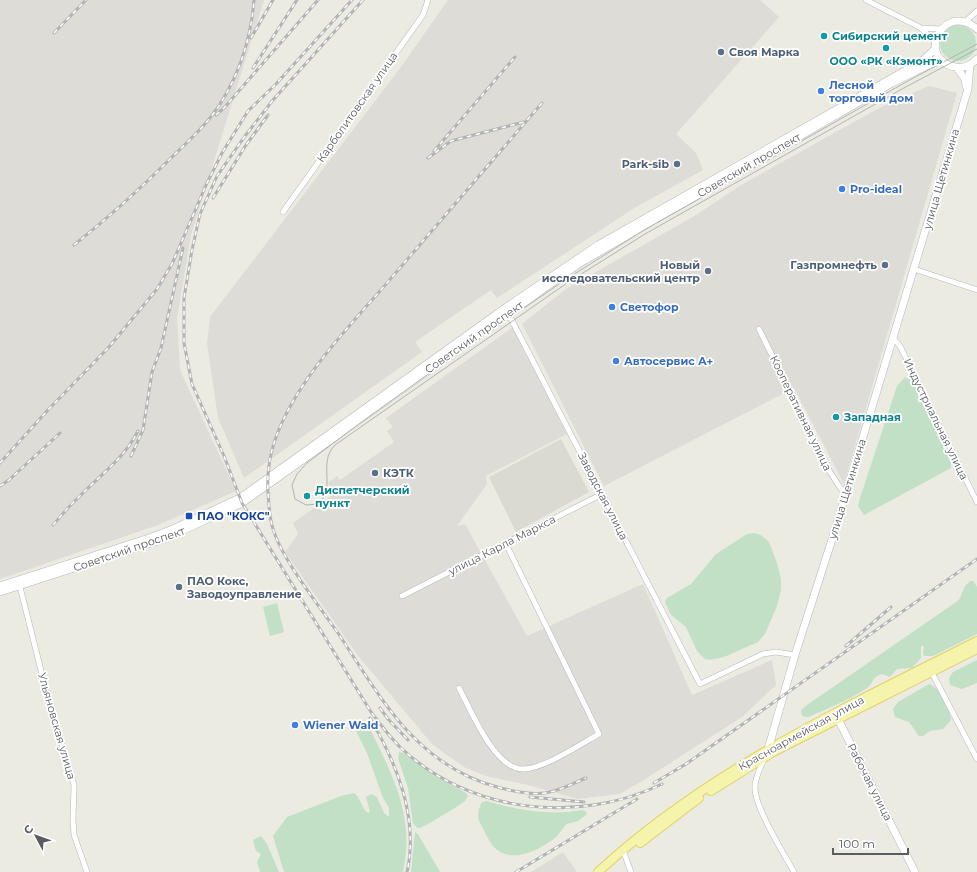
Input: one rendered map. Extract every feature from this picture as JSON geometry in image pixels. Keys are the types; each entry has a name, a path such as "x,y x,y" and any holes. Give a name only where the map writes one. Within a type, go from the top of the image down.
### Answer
{"main road":[{"path":"967,93 965,80 957,68 942,60 935,45 941,29 952,21 966,21 977,28"},
{"name":"Советский проспект","path":"0,592 18,583 149,538 240,498 598,245 922,61 935,45"},
{"name":"Советский проспект","path":"506,310 609,245 892,83 926,66 942,60"},
{"path":"957,68 975,61"},
{"name":"улица Щетинкина","path":"765,757 914,269 967,93 975,61"},
{"name":"Советский проспект","path":"0,586 18,583"},
{"name":"Красноармейская улица","path":"606,872 624,852 702,797 765,757 836,716 977,641"},
{"name":"Красноармейская улица","path":"598,872 690,798 769,748 977,649"},
{"name":"Рабочая улица","path":"836,716 915,872"}],"street":[{"name":"Карболитовская улица","path":"283,212 423,14 428,0"},
{"path":"866,0 922,28 941,29"},
{"path":"966,21 977,12"},
{"path":"922,28 935,45"},
{"path":"914,269 977,290"},
{"name":"Заводская улица","path":"506,310 700,684 763,654 776,652 795,655"},
{"name":"Кооперативная улица","path":"759,329 830,472 841,489 846,493"},
{"name":"Индустриальная улица","path":"893,338 900,346 977,502"},
{"name":"улица Карла Маркса","path":"402,596 602,494"},
{"path":"459,688 496,754 511,766 522,769 545,763 599,734 506,544"},
{"name":"Ульяновская улица","path":"18,583 49,702 74,785 74,834 87,872"},
{"path":"931,672 977,759"},
{"path":"765,757 756,780 755,792 766,821 794,872"},
{"path":"624,852 631,872"}],"shaded area":[{"path":"0,0 264,0 191,235 177,318 180,370 236,491 158,525 0,579"},
{"path":"448,0 760,0 779,17 676,134 696,153 703,170 636,207 497,298 491,290 415,342 422,352 244,478 218,418 207,343 210,317 401,67"},
{"path":"929,86 957,93 844,484 794,388 604,486 522,324 566,289 696,215 741,185 881,107"},
{"path":"513,327 567,434 486,476 487,484 457,526 465,524 527,636 643,584 692,695 772,660 776,685 742,717 639,783 619,794 578,799 528,785 486,776 464,767 433,745 359,657 285,552 298,534 293,523 335,493 328,483 337,476 340,480 394,442 387,431 393,427 386,418"},
{"path":"561,439 589,492 516,532 489,477"},
{"path":"563,852 577,872 531,872"}],"green space":[{"path":"962,25 971,30 975,36 975,50 971,56 962,61 954,61 945,56 941,50 940,39 945,30 951,26"},
{"path":"905,377 910,380 915,387 951,463 951,468 864,515 858,506 860,498 897,386"},
{"path":"754,533 761,535 769,542 777,563 781,579 781,590 777,606 765,634 758,642 724,657 710,660 705,659 697,651 686,627 671,615 665,602 667,598 691,584 716,554 747,534"},
{"path":"970,581 973,581 977,587 977,634 933,656 924,656 924,646 921,646 921,658 912,668 897,669 890,677 882,674 878,675 867,688 854,696 808,717 802,716 801,710 807,705 959,600 965,586"},
{"path":"277,603 284,632 270,636 263,607"},
{"path":"977,660 977,683 962,689 950,685 949,678 953,672"},
{"path":"929,684 933,685 940,693 949,711 951,720 943,729 930,731 923,736 919,736 909,722 895,717 893,709 898,702"},
{"path":"359,722 363,722 369,727 386,762 400,797 406,833 406,852 403,872 284,872 273,836 287,817 341,796 354,793 368,813 370,812 366,797 371,794 377,797 384,813 389,817 389,808 383,798 367,753 355,729"},
{"path":"399,752 404,753 435,776 466,793 468,796 465,801 423,827 416,827 413,823 408,788 398,758"},
{"path":"487,801 534,811 571,812 582,810 587,814 578,821 567,824 557,836 543,846 527,853 510,855 502,853 495,848 478,819 482,802"},
{"path":"415,832 418,834 440,872 411,872"},
{"path":"261,836 267,844 279,872 260,872 257,862 261,854 256,851 253,840"}],"tram line":[{"path":"977,44 906,82 644,230 565,280 431,372 307,463 297,474 292,485 295,499 306,505 318,504 326,491 327,460 335,445 567,283 645,234 902,89 977,49"}],"railway":[{"path":"54,33 86,0"},
{"path":"74,245 135,193 210,118 227,92 241,62 250,32 254,0"},
{"path":"251,38 273,0"},
{"path":"253,68 297,0"},
{"path":"216,115 224,108 318,0"},
{"path":"0,463 47,411 109,347 157,289 172,264 207,183 222,153 248,111 276,84 352,0"},
{"path":"363,0 273,100 245,136 217,176 200,214 184,298 184,343 192,384 224,456 242,503 371,712 400,747 428,769 458,786 491,799 525,806 560,808 595,805 629,797 662,784"},
{"path":"434,151 515,57"},
{"path":"542,103 339,338 309,377 295,397 275,440 269,466 268,493 270,518 275,534 281,548 299,578 386,704 403,726 422,746 444,763 469,777 497,787 515,791 545,793 560,789 586,778"},
{"path":"213,198 246,145 268,115"},
{"path":"428,158 451,141 524,122"},
{"path":"131,456 143,430 152,372 161,348 183,248"},
{"path":"53,525 71,504 111,467 126,450 138,431"},
{"path":"0,486 9,480 60,433"},
{"path":"654,783 686,764 977,559"},
{"path":"846,646 891,607"},
{"path":"380,708 388,719 408,740"},
{"path":"370,718 397,773 408,812 410,852 407,872"},
{"path":"530,797 584,802"},
{"path":"516,872 637,799"}],"place":[{"name":"Сибирский цемент","path":"824,36"},
{"name":"ООО «РК «Кэмонт»","path":"886,48"},
{"name":"Своя Марка","path":"721,52"},
{"name":"Лесной торговый дом","path":"821,91"},
{"name":"Park-sib","path":"677,164"},
{"name":"Pro-ideal","path":"842,189"},
{"name":"Газпромнефть","path":"885,265"},
{"name":"Новый исследовательский центр","path":"708,271"},
{"name":"Светофор","path":"612,307"},
{"name":"Автосервис А+","path":"616,361"},
{"name":"Западная","path":"836,417"},
{"name":"КЭТК","path":"375,473"},
{"name":"Диспетчерский пункт","path":"307,496"},
{"name":"ПАО \"КОКС\"","path":"189,516"},
{"name":"ПАО Кокс, Заводоуправление","path":"179,587"},
{"name":"Wiener Wald","path":"295,725"}]}
